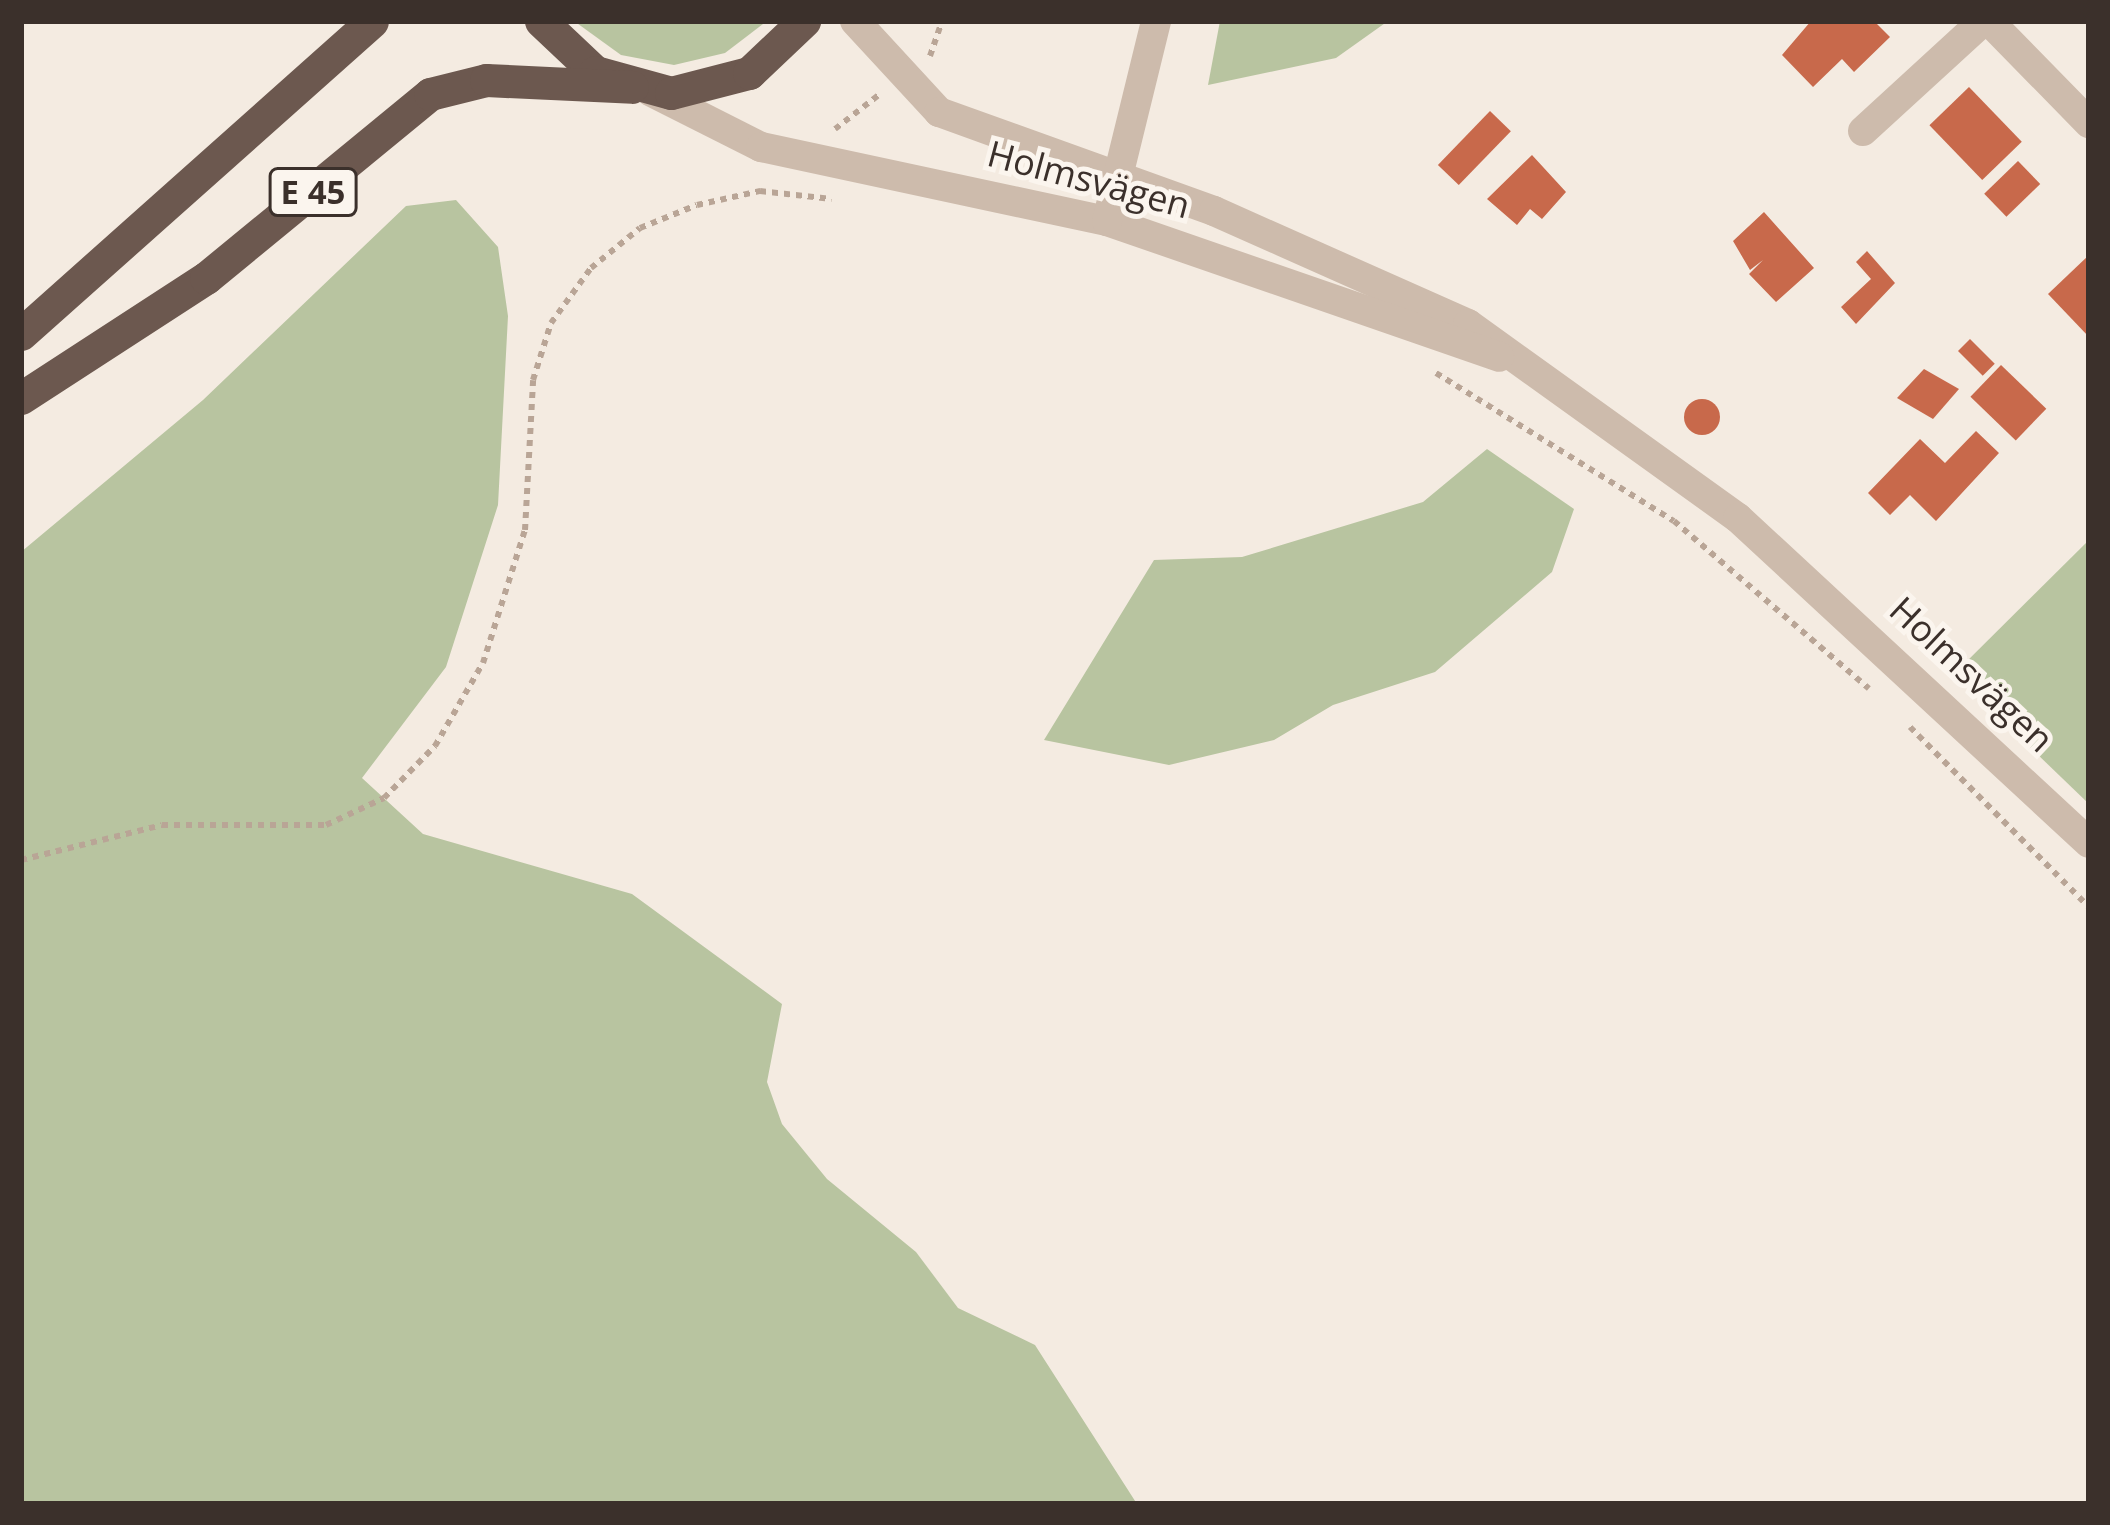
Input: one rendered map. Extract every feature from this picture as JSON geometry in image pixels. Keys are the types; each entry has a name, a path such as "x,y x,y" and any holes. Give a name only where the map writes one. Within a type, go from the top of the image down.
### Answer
{"highway":[{"name":"E 45","path":"21,334 372,21"},
{"path":"542,21 578,61 641,89"},
{"name":"E 45","path":"21,398 206,278 430,94 486,80 641,89 730,82 804,21"}],"street":[{"name":"Holmsvägen","path":"855,21 900,80 967,125 1120,174 1345,263 1468,324 1505,358 1738,518 2089,843"},
{"path":"1107,221 1156,21"},
{"path":"1863,131 1986,21 2089,124"},
{"name":"Holmsvägen","path":"641,89 716,131 1107,221 1505,358"}],"path":[{"path":"820,197 835,130 932,56 942,21"},
{"path":"21,860 162,825 326,825 384,798 435,746 517,576 533,380 564,305 640,228 760,191 840,200"},
{"path":"1423,367 1674,521 1879,698"},
{"path":"1896,713 2089,907"}],"green space":[{"path":"574,21 767,21 725,53 674,65 621,55"},
{"path":"1220,21 1388,21 1336,58 1208,85"},
{"path":"456,200 498,247 508,316 498,505 446,667 362,778 423,834 632,894 782,1004 767,1082 782,1124 827,1179 916,1252 958,1308 1035,1345 1137,1504 21,1504 21,552 203,400 406,206"},
{"path":"1487,449 1574,509 1552,572 1435,672 1333,705 1274,740 1169,765 1044,740 1154,560 1242,557 1423,502"},
{"path":"2089,540 2089,804 1954,674"}],"building":[{"path":"1811,21 1874,21 1890,37 1854,72 1842,59 1813,87 1782,55"},
{"path":"1969,87 2022,142 1982,180 1929,125"},
{"path":"1490,111 1511,131 1459,185 1438,165"},
{"path":"1532,155 1566,192 1542,219 1530,209 1517,225 1487,199"},
{"path":"2018,161 2040,184 2006,217 1984,194"},
{"path":"1764,212 1814,268 1776,302 1749,274 1763,260 1750,270 1733,241"},
{"path":"1867,251 1895,283 1856,324 1841,307 1871,279 1856,262"},
{"path":"2089,255 2089,337 2048,294"},
{"path":"1970,339 1995,364 1983,376 1958,351"},
{"path":"2001,365 2046,409 2016,440 1970,397"},
{"path":"1924,369 1959,389 1933,419 1897,398"},
{"path":"1702,399 1715,404 1720,417 1715,430 1702,435 1689,430 1684,417 1689,404"},
{"path":"1976,431 1999,453 1936,521 1910,495 1890,515 1868,493 1920,439 1945,463"}]}
